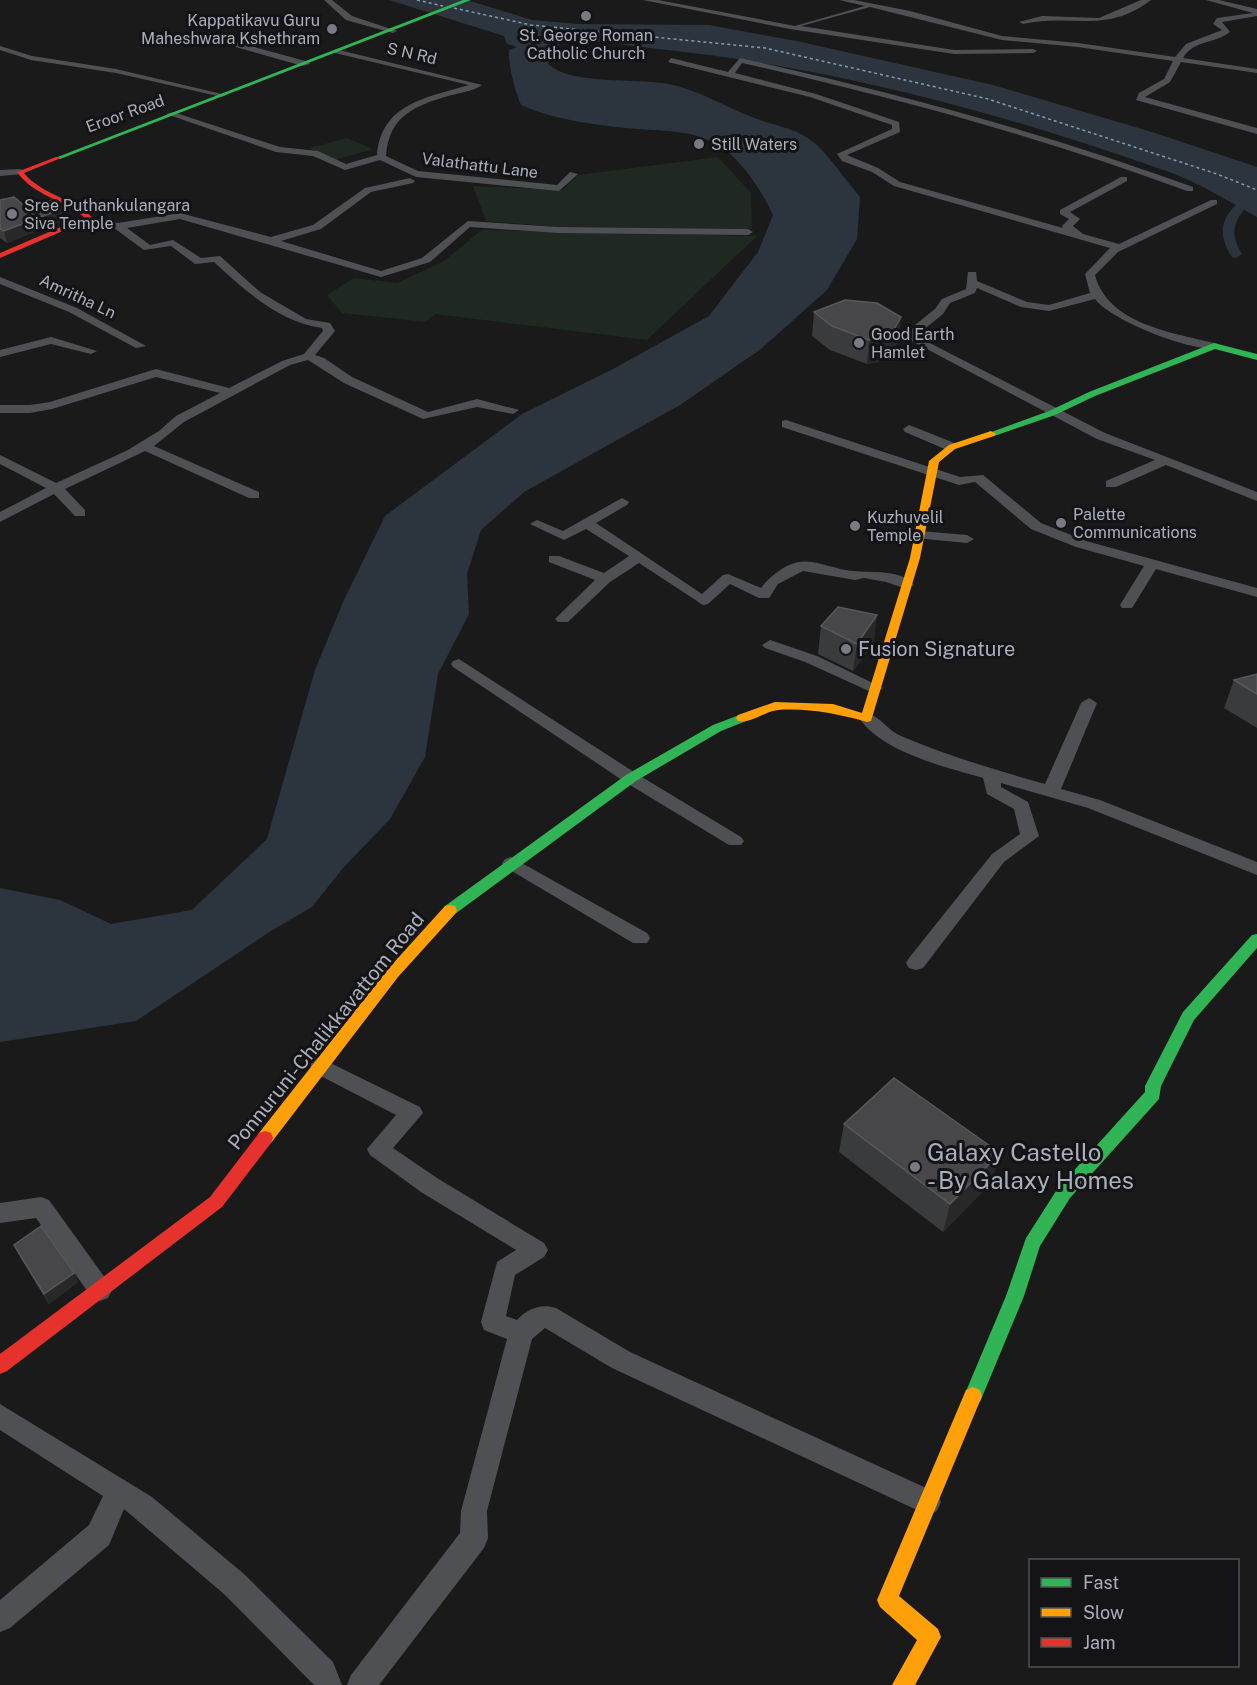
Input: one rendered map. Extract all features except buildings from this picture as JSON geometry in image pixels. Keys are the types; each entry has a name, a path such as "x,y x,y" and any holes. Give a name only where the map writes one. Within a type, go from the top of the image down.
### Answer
{"street":[{"path":"328,0 349,18 393,31"},
{"name":"Eroor Road","path":"20,172 393,31 468,0"},
{"path":"647,0 790,27 954,52 1051,50 1060,43"},
{"path":"843,0 983,34 1024,41 1060,43 1257,70"},
{"path":"1053,29 1021,22 1046,17 1098,20 1112,17 1147,0"},
{"path":"1210,0 1257,14"},
{"path":"790,27 874,6"},
{"path":"1257,14 1220,20 1217,24 1227,30 1223,34 1211,41 1189,46 1177,60 1169,78 1139,98 1257,131"},
{"path":"983,34 1000,29"},
{"path":"203,35 306,64"},
{"path":"0,48 31,58 106,69 222,95"},
{"name":"S N Rd","path":"338,51 478,85 417,103 394,119 383,137 381,157"},
{"path":"671,60 802,93 896,124 897,130 842,154 845,159 875,170 897,184 1119,247"},
{"path":"730,75 740,60 876,90 1058,142 1190,189"},
{"path":"170,114 279,150 315,153 345,167 381,157"},
{"name":"Valathattu Lane","path":"381,157 416,174 505,184 559,188 573,174"},
{"path":"0,173 20,172 29,183 78,205 89,218 118,226 148,248 173,243 199,262 216,258 256,294 303,322 326,325 329,331 308,356 286,363 229,392 180,419 163,434 144,446 0,518"},
{"path":"1081,236 1066,226 1075,219 1063,212 1124,179"},
{"name":"Valathattu Lane","path":"269,241 316,227 368,190 410,181"},
{"path":"1215,202 1119,247 1090,274 1090,286 1100,301 1119,315 1161,332 1257,357"},
{"path":"118,226 180,216 229,228 381,274 426,260 468,224 558,230 748,232"},
{"path":"0,256 89,218"},
{"path":"1096,295 1049,308 1025,305 973,279 971,291 945,301 942,311 914,332 912,338 1052,413 1101,436 1257,497"},
{"name":"Amritha Ln","path":"0,280 73,310 140,346"},
{"path":"0,354 51,340 91,351"},
{"path":"1215,346 1092,394 1052,413 952,447 934,461 920,536 867,718 890,738 948,762 1094,804 1257,869"},
{"path":"308,356 320,360 348,380 427,416 477,403 513,410"},
{"path":"0,409 30,409 52,405 156,373 229,392"},
{"path":"786,424 859,450 959,481 978,478 1036,526 1081,544 1257,593"},
{"path":"909,429 952,447"},
{"path":"144,446 254,495"},
{"path":"0,459 56,488 80,513"},
{"path":"1111,484 1166,460"},
{"path":"537,524 564,536 622,502"},
{"path":"586,523 639,556 703,601 728,578 764,595 773,581 801,566 855,576 864,574 881,576 907,585"},
{"path":"920,536 967,540"},
{"path":"563,620 605,579 639,556"},
{"path":"554,558 605,579"},
{"path":"1127,605 1153,563"},
{"path":"770,645 812,658 875,688"},
{"path":"459,664 632,778 735,840"},
{"path":"1050,793 1089,703"},
{"name":"Ponnuruni-Chalikkavattom Road","path":"0,1365 216,1202 393,973 456,903 632,778 717,728 775,706 833,708 867,718"},
{"path":"916,963 998,858 1030,836 1022,807 993,790 991,775"},
{"path":"512,863 640,938"},
{"path":"903,1685 930,1637 886,1600 1015,1296 1032,1243 1064,1193 1153,1094 1153,1086 1188,1016 1257,939"},
{"path":"320,1066 412,1113 378,1149 429,1185 536,1250 505,1269 493,1322 521,1333"},
{"path":"0,1213 41,1207 100,1290"},
{"path":"361,1685 474,1538 474,1511 521,1333 533,1320 547,1316 621,1360 928,1502"},
{"path":"0,1416 143,1506 234,1584 323,1672 328,1685"},
{"path":"0,1618 99,1535 119,1491"}],"shaded area":[{"path":"389,0 467,0 532,20 579,24 709,25 801,42 993,85 1152,132 1257,167 1257,217 1205,188 1172,173 1046,131 919,96 789,68 724,57 584,41 560,44 548,64 558,71 587,78 655,82 680,87 746,115 805,136 824,153 860,197 857,239 827,290 761,349 680,405 524,492 481,530 467,574 469,614 438,674 425,757 390,819 343,868 312,907 271,931 136,1021 0,1042 0,888 60,900 111,924 192,910 267,839 315,670 343,602 385,516 522,414 613,369 709,316 758,252 773,215 758,187 737,160 711,141 680,132 578,122 521,105 512,78 509,56 509,50 517,47 507,44 504,36"},
{"path":"347,138 373,149 335,160 309,148"},
{"path":"718,157 751,193 752,229 559,227 486,221 473,186 563,190 578,175"},
{"path":"482,230 757,236 647,340 435,314 426,322 342,313 327,295 354,278 397,283 444,261"}],"waterway":[{"path":"1236,254 1229,241 1228,228 1231,217 1241,206"}],"ferry route":[{"path":"417,0 443,6"},
{"path":"454,8 531,25 765,48 988,99 1217,174 1257,190"}],"traffic: fast":[{"path":"58,158 468,0"},
{"path":"991,434 1052,413 1092,394 1214,346 1257,357"},
{"path":"450,910 631,778 717,728 742,718"},
{"path":"973,1396 1015,1296 1032,1243 1064,1193 1153,1094 1153,1086 1188,1016 1257,939"}],"traffic: slow":[{"path":"742,718 775,706 833,708 867,718 915,558 934,461 952,447 991,434"},
{"path":"265,1138 393,973 450,910"},
{"path":"903,1685 930,1637 887,1600 973,1396"}],"traffic: jam":[{"path":"0,256 89,218 81,211 43,192 26,180 20,172 58,158"},
{"path":"0,1365 216,1202 265,1138"}],"place":[{"name":"St. George Roman Catholic Church","path":"586,16"},
{"name":"Kappatikavu Guru Maheshwara Kshethram","path":"332,29"},
{"name":"Still Waters","path":"699,144"},
{"name":"Sree Puthankulangara Siva Temple","path":"12,214"},
{"name":"Good Earth Hamlet","path":"859,343"},
{"name":"Palette Communications","path":"1061,523"},
{"name":"Kuzhuvelil Temple","path":"855,526"},
{"name":"Fusion Signature","path":"846,649"},
{"name":"Galaxy Castello - By Galaxy Homes","path":"915,1167"}]}
